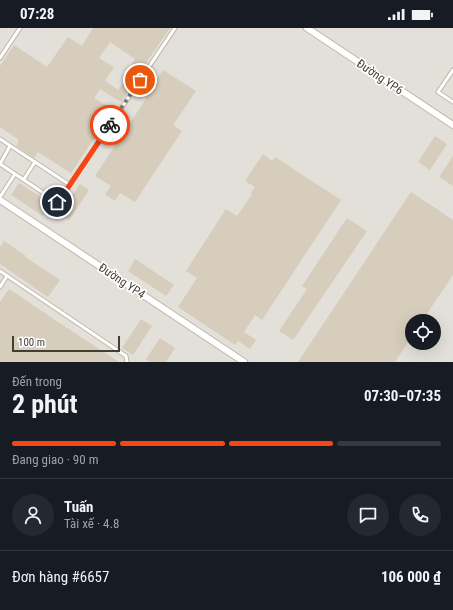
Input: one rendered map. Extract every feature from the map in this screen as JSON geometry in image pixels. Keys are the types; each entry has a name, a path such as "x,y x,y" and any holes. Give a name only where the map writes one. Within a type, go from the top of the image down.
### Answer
{"street":[{"name":"Đường YP6","path":"307,28 453,125"},
{"name":"Đường YP4","path":"0,198 244,362"}],"lane":[{"path":"0,58 20,28"},
{"path":"10,146 0,164 57,202 70,185 175,28"},
{"path":"453,70 438,92 453,102"},
{"path":"0,139 70,185"},
{"path":"24,180 35,162"},
{"path":"0,198 15,174"},
{"path":"0,271 126,356 126,362"},
{"path":"0,287 7,276"}],"shaded area":[{"path":"0,28 453,28 453,362 0,362"}],"building":[{"path":"93,28 170,28 137,76 128,70 135,59 110,42 99,58 114,67 105,81 118,90 123,83 130,88 121,102 100,89 94,98 113,110 71,173 38,152 34,158 16,146 19,140 0,127 0,66 14,45 47,67 68,37 82,46"},
{"path":"163,70 196,91 173,125 182,131 135,202 120,193 115,201 105,194 111,186 95,176 146,99 145,98"},
{"path":"435,136 447,144 430,170 418,162"},
{"path":"263,154 272,161 275,157 341,200 262,320 255,315 244,332 256,340 250,349 238,341 235,345 178,307 197,278 186,271 226,209 237,216 252,194 251,193 255,187 245,181"},
{"path":"453,156 453,186 439,177"},
{"path":"19,183 59,209 55,216 47,211 43,216 11,195"},
{"path":"80,184 89,190 69,220 59,214"},
{"path":"411,192 453,220 453,275 427,314 405,314 405,347 395,362 298,362"},
{"path":"347,218 367,231 293,340 279,331 307,289 302,286"},
{"path":"4,241 60,280 48,297 0,264 0,247"},
{"path":"135,259 174,285 166,296 128,271"},
{"path":"9,289 119,362 0,362 0,302"},
{"path":"141,319 152,326 133,355 122,348"},
{"path":"160,338 175,348 166,362 150,362 146,359"}],"way so far":[{"path":"110,125 140,80"}],"route":[{"path":"57,202 110,125"}]}
